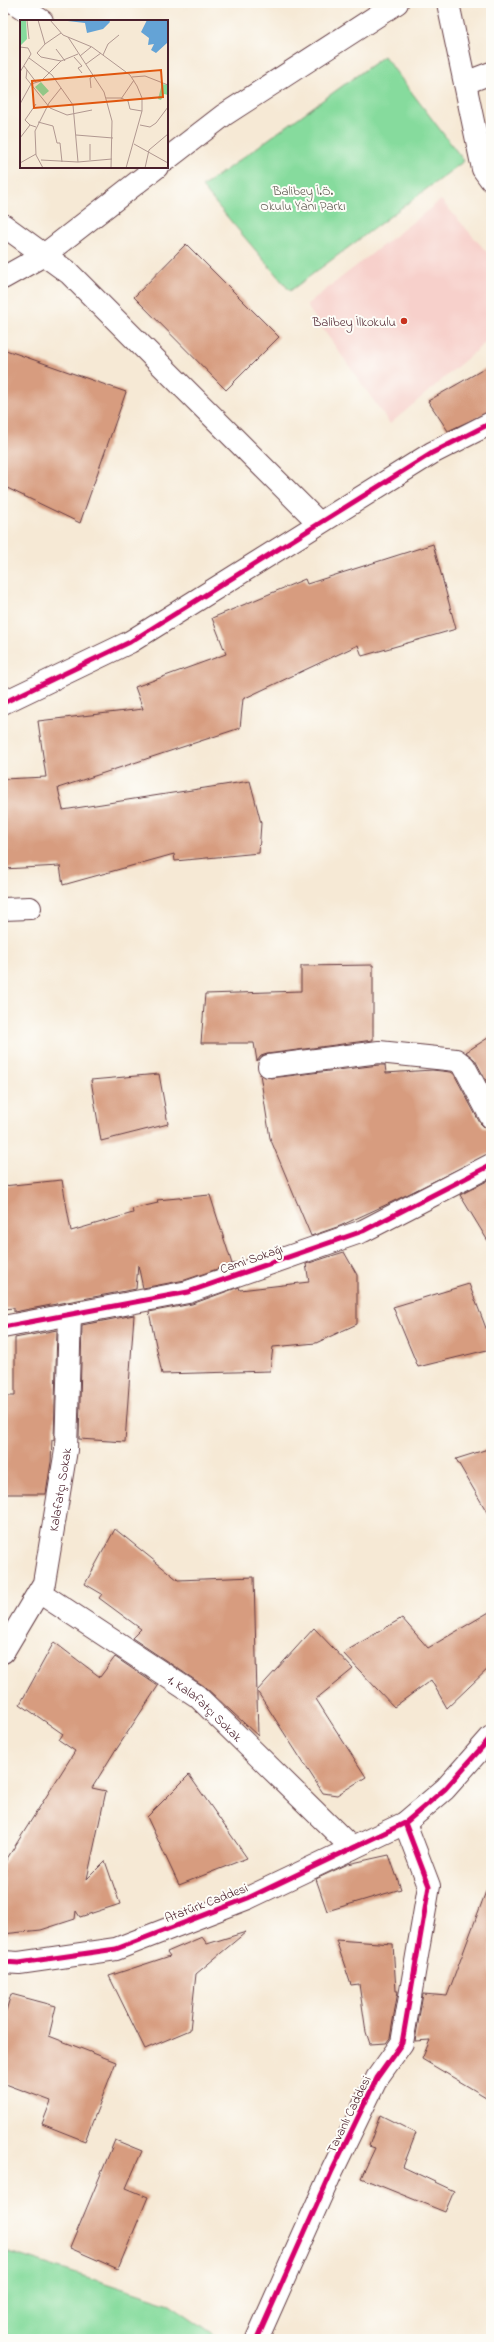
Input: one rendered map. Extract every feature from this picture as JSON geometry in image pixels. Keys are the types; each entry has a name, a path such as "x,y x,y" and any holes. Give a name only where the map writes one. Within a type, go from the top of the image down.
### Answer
{"street":[{"path":"14,3 40,20"},
{"path":"168,158 224,115 397,3"},
{"path":"448,3 483,168 491,180"},
{"path":"465,83 491,73"},
{"path":"3,278 44,254 156,168"},
{"path":"3,225 69,273 319,523"},
{"path":"3,703 130,642 432,453 491,423"},
{"path":"3,909 30,908"},
{"path":"269,1066 379,1052 456,1060 464,1066 491,1117"},
{"name":"Cami Sokağı","path":"3,1327 188,1292 364,1231 491,1165"},
{"name":"Kalafatçı Sokak","path":"3,1652 44,1583 66,1450 70,1314"},
{"name":"1. Kalafatçı Sokak","path":"39,1592 197,1696 352,1848"},
{"name":"Atatürk Caddesi","path":"3,1962 19,1963 116,1949 248,1898 405,1823 445,1789 491,1738"},
{"name":"Tavanlı Caddesi","path":"257,2339 331,2173 377,2078 402,2043 428,1886 405,1823"}],"shaded area":[{"name":"Balibey İlkokulu","path":"441,200 491,257 491,338 390,424 306,305"}],"green space":[{"name":"Balibey İ.Ö. Okulu Yanı Parkı","path":"384,56 464,161 290,291 202,187"},
{"path":"3,2250 170,2304 221,2339 7,2339 3,2337"}],"building":[{"path":"186,244 279,337 226,390 134,297"},
{"path":"3,349 126,392 80,523 3,486"},
{"path":"491,365 491,411 448,431 428,401"},
{"path":"433,544 456,629 362,656 358,645 243,699 240,728 58,788 63,810 250,781 261,823 259,853 175,861 174,854 63,885 60,866 3,869 3,779 46,777 38,721 143,709 135,687 226,654 212,618 305,579 307,584"},
{"path":"373,965 373,1040 267,1054 261,1056 257,1061 254,1043 201,1043 205,994 301,991 301,966"},
{"path":"491,1036 491,1090 475,1060 466,1052"},
{"path":"385,1065 386,1073 432,1070 451,1072 454,1074 480,1123 485,1128 491,1129 491,1153 340,1226 311,1236 270,1138 260,1074 271,1078"},
{"path":"159,1074 168,1124 101,1141 91,1080"},
{"path":"491,1179 491,1246 460,1195"},
{"path":"62,1180 71,1231 133,1213 132,1209 158,1203 157,1200 210,1195 232,1264 185,1280 143,1288 138,1265 136,1289 14,1312 14,1308 3,1309 3,1186"},
{"path":"344,1252 357,1275 357,1324 316,1343 273,1347 270,1371 162,1374 149,1312 192,1304 239,1287 240,1290 309,1282 306,1264"},
{"path":"469,1284 491,1341 491,1349 418,1367 393,1307"},
{"path":"134,1315 125,1442 79,1439 82,1325"},
{"path":"57,1330 54,1440 52,1440 51,1462 46,1494 3,1494 3,1396 15,1396 15,1338"},
{"path":"491,1448 491,1519 456,1459"},
{"path":"115,1529 178,1580 254,1577 258,1736 204,1686 132,1638 141,1629 99,1598 102,1594 85,1584"},
{"path":"491,1611 491,1666 447,1708 431,1680 394,1707 343,1653 402,1618 428,1648"},
{"path":"314,1628 353,1669 316,1699 366,1777 337,1795 323,1793 257,1691"},
{"path":"54,1642 100,1677 115,1657 158,1686 92,1788 106,1791 87,1879 105,1861 120,1904 80,1917 76,1911 75,1919 41,1930 3,1934 3,1865 75,1751 59,1740 63,1734 20,1704"},
{"path":"189,1775 247,1858 179,1885 147,1817"},
{"path":"389,1855 401,1889 327,1911 316,1879 348,1864"},
{"path":"488,1886 491,1887 491,2100 422,2059 430,2040 415,2041 423,1994 447,1996"},
{"path":"246,1932 196,1974 190,2030 145,2049 109,1976 170,1956 167,1952 202,1937 207,1944"},
{"path":"336,1940 393,1944 396,1991 398,1991 390,2038 386,2043 370,2044 366,2032 359,1984 351,1985"},
{"path":"11,1994 56,2006 49,2036 116,2062 85,2141 42,2124 51,2101 3,2083 3,2021"},
{"path":"380,2115 416,2133 403,2167 454,2191 445,2212 361,2178 375,2148 369,2146"},
{"path":"115,2140 142,2151 126,2188 148,2197 118,2269 70,2248"}],"cycle path":[{"path":"3,703 130,642 432,453 491,423"},
{"path":"3,1327 188,1292 363,1231 491,1165"},
{"path":"3,1962 19,1963 116,1949 248,1898 405,1823 445,1789 491,1737"},
{"path":"257,2339 331,2173 377,2078 402,2043 429,1886 405,1823"}],"place":[{"name":"Balibey İlkokulu","path":"404,321"}]}
